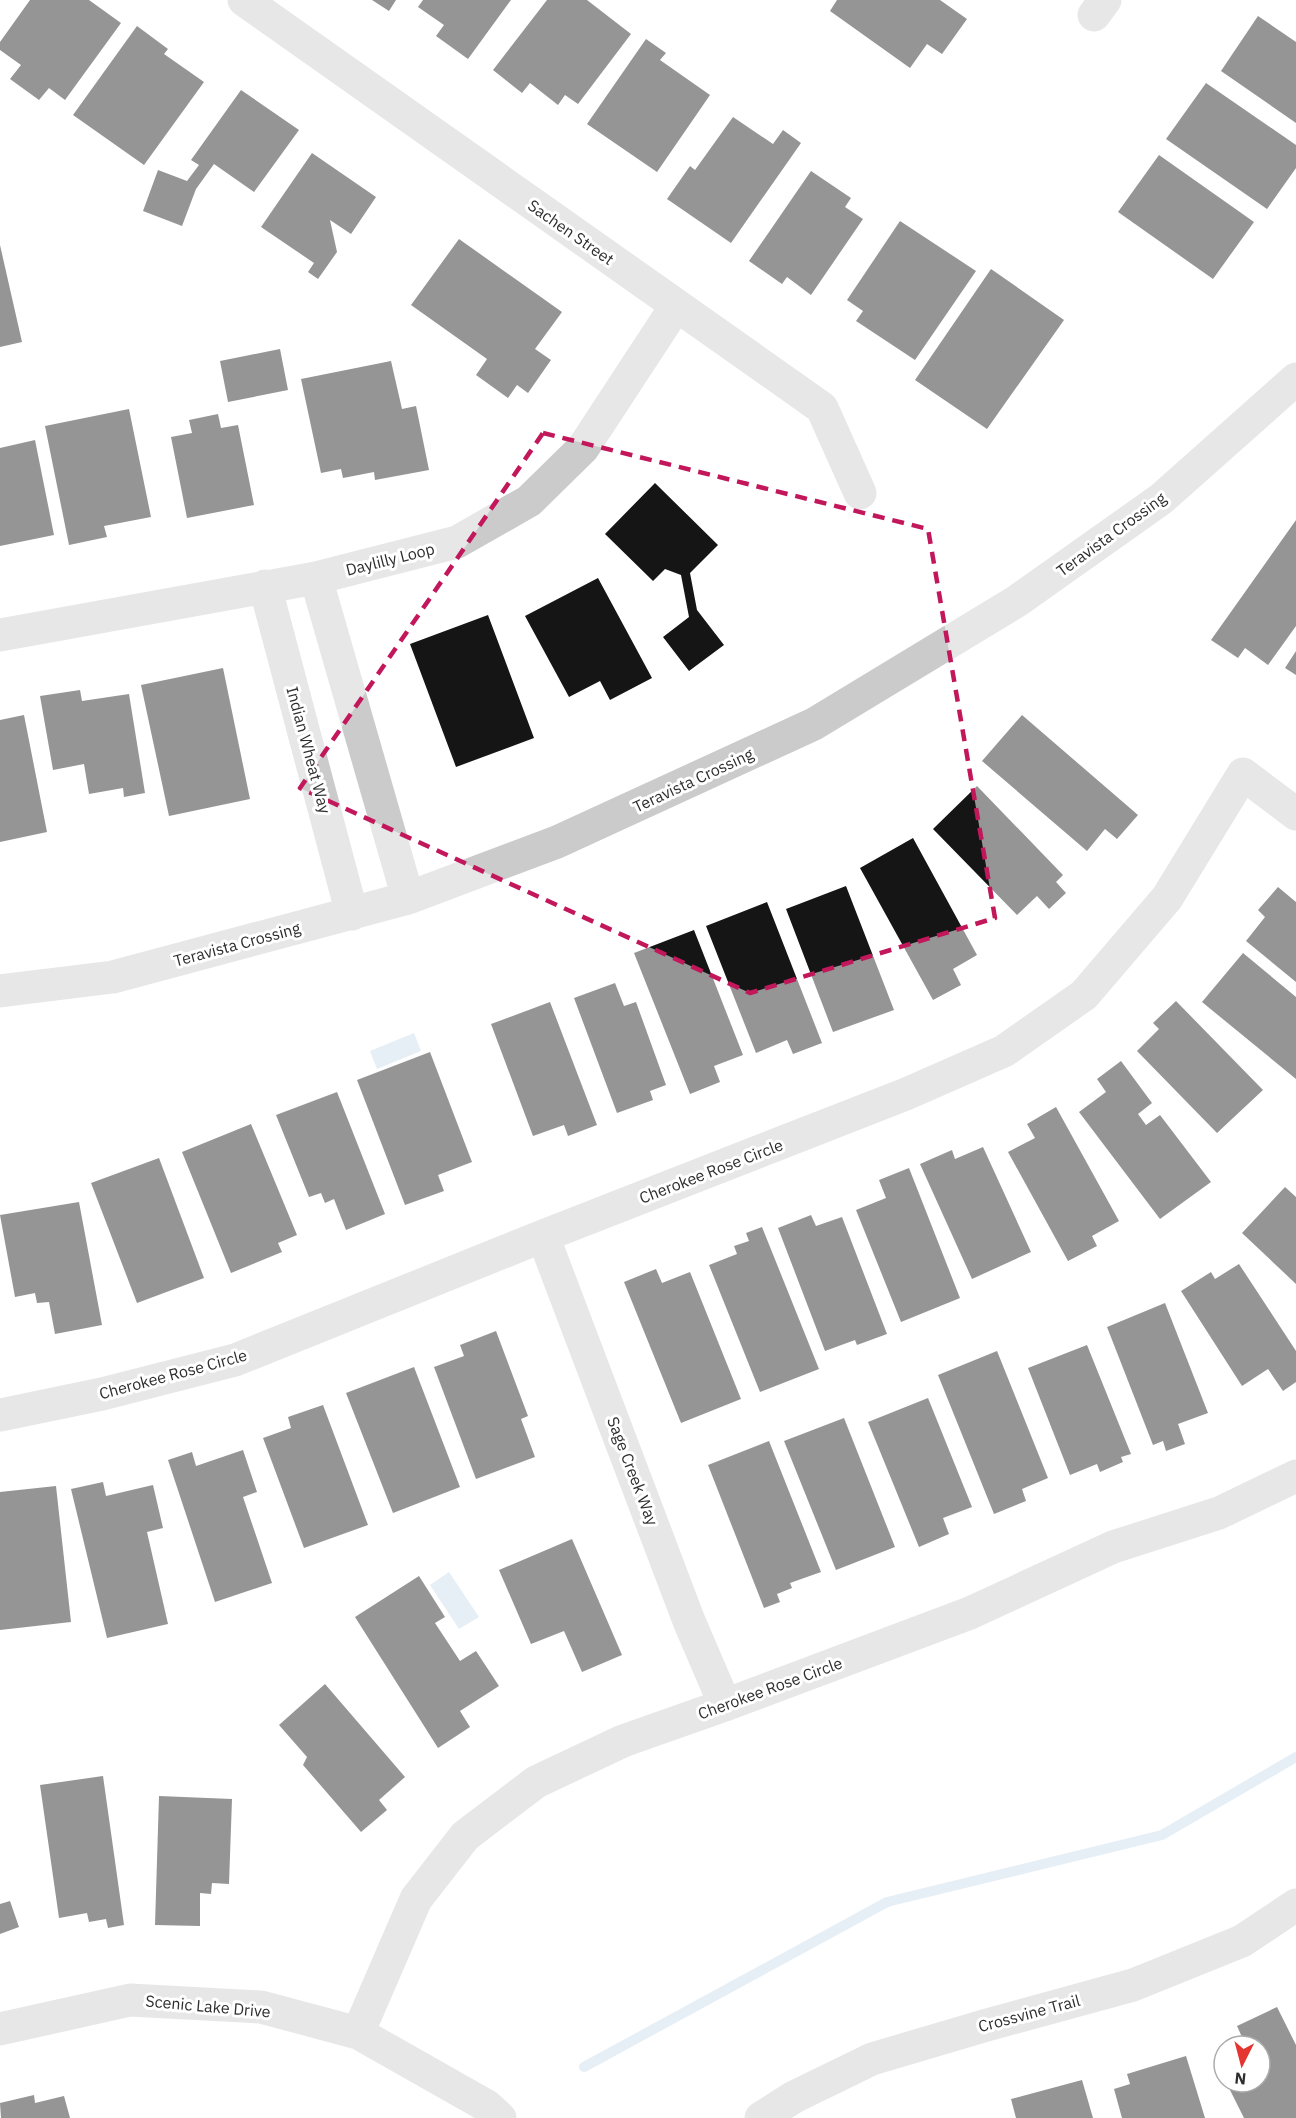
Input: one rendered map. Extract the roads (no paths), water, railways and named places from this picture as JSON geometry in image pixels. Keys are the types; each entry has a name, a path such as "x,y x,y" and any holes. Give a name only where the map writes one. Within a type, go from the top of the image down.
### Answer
{"street":[{"name":"Sachen Street","path":"244,0 822,408 860,493"},
{"name":"Daylilly Loop","path":"0,635 316,578 457,542 530,501 583,448 676,306"},
{"name":"Teravista Crossing","path":"0,991 113,977 408,898 557,842 814,724 1017,601 1161,499 1296,379"},
{"path":"316,578 408,898"},
{"name":"Indian Wheat Way","path":"265,586 352,914"},
{"name":"Cherokee Rose Circle","path":"0,1415 102,1394 235,1360 906,1094 1004,1051 1084,995 1167,898 1243,774 1296,814"},
{"name":"Sage Creek Way","path":"543,1236 689,1621 725,1705"},
{"name":"Cherokee Rose Circle","path":"358,2033 416,1899 465,1836 536,1782 623,1741 970,1613 1113,1547 1219,1513 1296,1476"},
{"name":"Crossvine Trail","path":"761,2118 794,2097 872,2059 1133,1985 1242,1941 1296,1905"},
{"name":"Scenic Lake Drive","path":"0,2028 130,2000 261,2007 358,2033 487,2106 500,2118"}],"water":[{"path":"414,1033 421,1051 377,1069 370,1051"},
{"path":"449,1572 479,1617 459,1629 430,1585"}],"waterway":[{"path":"584,2067 887,1902 1162,1835 1296,1757"}]}
